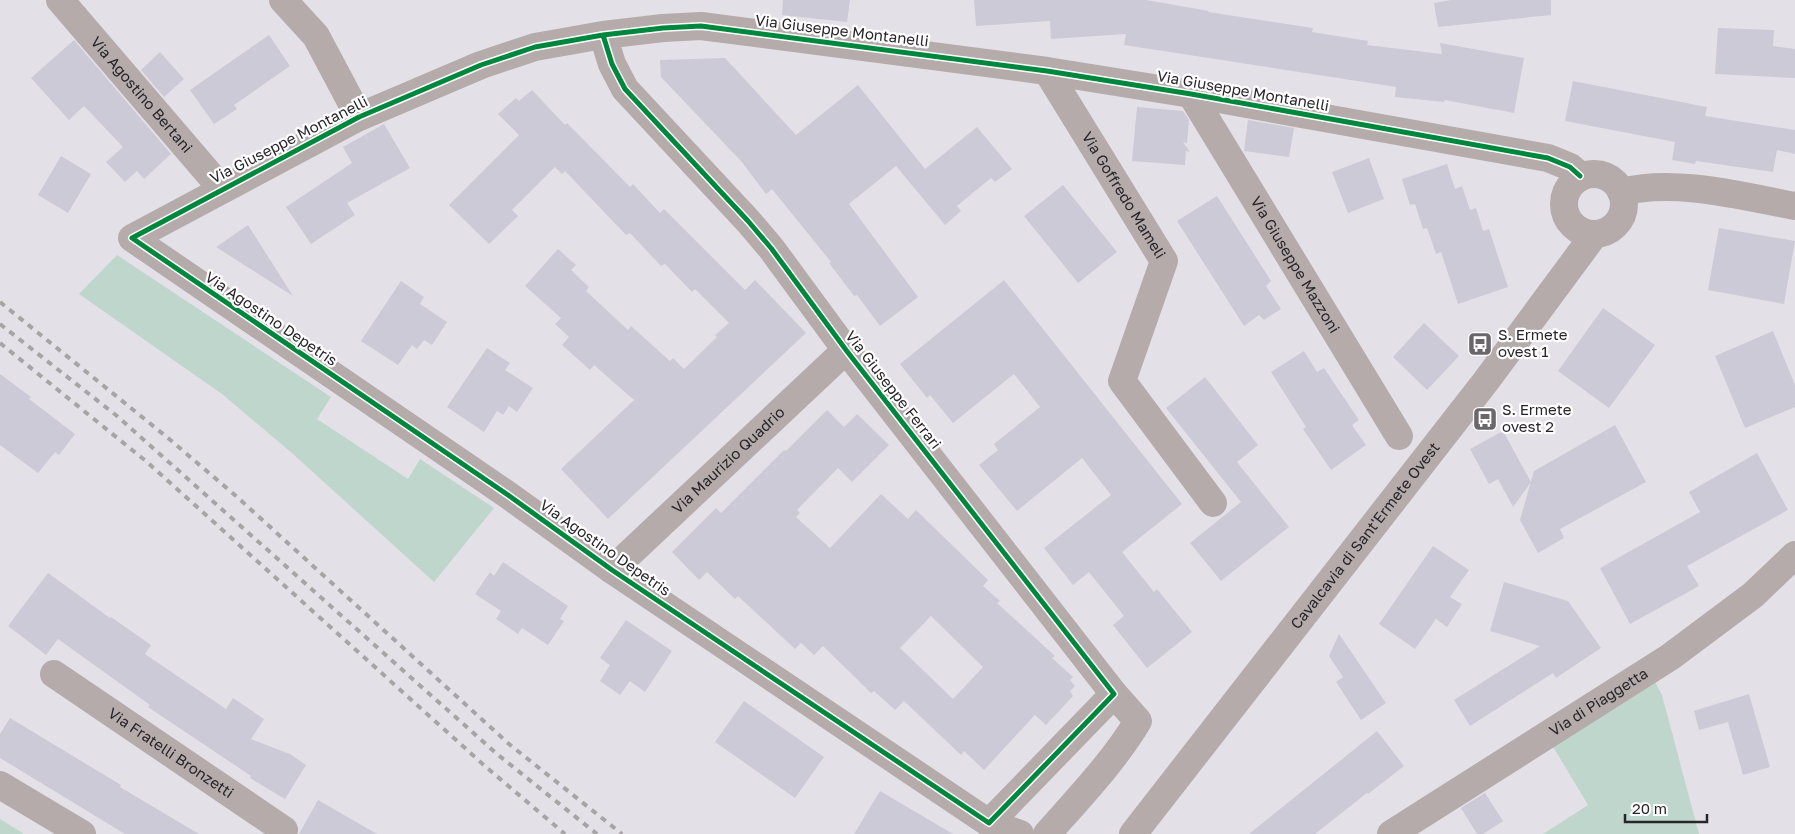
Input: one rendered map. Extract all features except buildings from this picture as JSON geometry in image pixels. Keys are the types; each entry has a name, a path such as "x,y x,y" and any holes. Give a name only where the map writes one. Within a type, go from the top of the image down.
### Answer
{"street":[{"name":"Via Agostino Bertani","path":"60,0 222,189"},
{"path":"283,0 316,36 359,116"},
{"name":"Via Giuseppe Montanelli","path":"132,238 359,116 481,65 535,47 603,35 701,26 1047,71 1191,94 1548,158 1570,167 1580,176"},
{"name":"Via Giuseppe Ferrari","path":"603,35 612,64 624,89 748,221 789,271 846,350 1114,694 1138,721 1091,783 1047,834"},
{"name":"Via Goffredo Mameli","path":"1047,71 1164,261 1122,381 1213,503"},
{"name":"Via Giuseppe Mazzoni","path":"1191,94 1399,436"},
{"path":"1589,173 1607,176 1621,192 1624,201 1624,211 1620,220 1613,228 1604,233 1594,235 1574,225 1567,218 1564,198 1572,182 1580,176 1589,173"},
{"path":"1621,192 1643,188 1677,188 1707,191 1795,206"},
{"name":"Cavalcavia di Sant'Ermete Ovest","path":"1132,834 1474,396 1594,235"},
{"name":"Via Agostino Depetris","path":"132,238 508,495 612,570 989,823 1020,834"},
{"name":"Via Maurizio Quadrio","path":"612,570 846,350"},
{"name":"Via di Piaggetta","path":"1391,834 1670,657 1753,595 1795,554"},
{"name":"Via Fratelli Bronzetti","path":"54,674 284,830 282,834"},
{"path":"989,823 1114,694"},
{"path":"0,784 82,834"}],"green space":[{"path":"117,255 331,397 317,419 408,479 420,459 494,508 434,582 293,454 222,394 79,294"},
{"path":"1654,680 1662,695 1699,834 1543,834 1588,805 1552,745"},
{"path":"0,819 24,834 0,834"}],"railway":[{"path":"0,302 168,438 236,496 509,744 622,834"},
{"path":"0,324 117,416 497,754 597,834"},
{"path":"0,343 147,462 486,767 565,834"}],"cycle path":[{"path":"603,35 612,64 625,89 771,248 846,350 1114,694 989,823 612,570 508,495 132,238 359,117 481,65 535,47 603,35 701,26 1047,71 1191,94 1548,158 1570,167 1580,176"}],"place":[{"name":"S. Ermete ovest 1","path":"1480,344"},
{"name":"S. Ermete ovest 2","path":"1485,419"}]}
